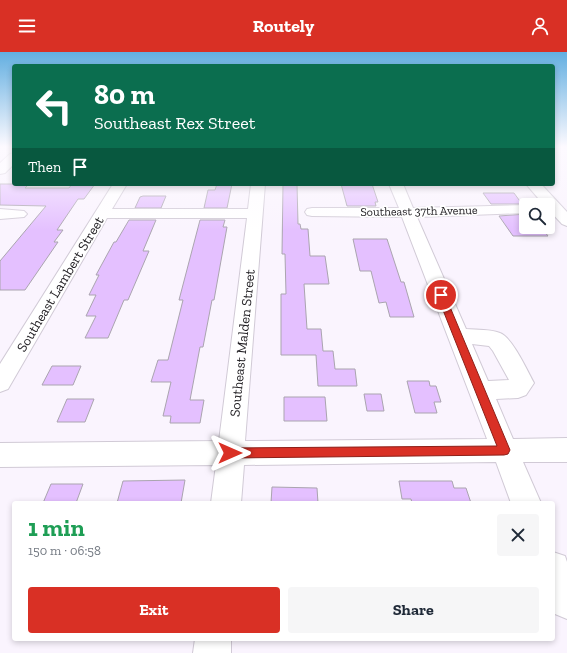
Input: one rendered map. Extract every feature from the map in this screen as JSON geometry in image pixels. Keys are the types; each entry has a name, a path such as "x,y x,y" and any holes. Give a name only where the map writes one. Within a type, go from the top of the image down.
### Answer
{"street":[{"name":"Southeast Lambert Street","path":"0,383 119,186"},
{"name":"Southeast Malden Street","path":"226,501 258,186"},
{"path":"397,186 525,501"},
{"path":"535,186 560,213"},
{"name":"Southeast 37th Avenue","path":"312,212 408,213 519,209"},
{"path":"102,214 255,213"},
{"path":"0,214 19,214"},
{"path":"458,336 495,339 502,347 522,383 518,389 480,390"},
{"path":"0,455 567,450"},
{"path":"555,573 567,602"},
{"path":"212,653 213,641"}],"building":[{"path":"0,184 27,186 25,188 69,188 70,186 94,186 84,199 78,199 57,230 63,230 54,242 58,242 25,290 0,290 0,261 46,206 0,205"},
{"path":"216,186 232,186 227,208 204,208 208,190 215,190"},
{"path":"283,186 297,186 298,224 300,224 301,229 308,229 310,256 325,256 329,284 304,284 307,329 321,329 323,351 333,351 335,369 355,369 357,386 318,386 316,355 281,355 281,294 286,294 285,254 282,254"},
{"path":"342,186 373,186 378,202 375,202 376,206 347,206"},
{"path":"483,193 514,193 519,200 519,204 491,204"},
{"path":"166,196 161,208 135,208 140,197"},
{"path":"519,215 519,234 546,234 548,236 513,236 499,216"},
{"path":"129,220 156,220 143,251 149,251 128,300 124,300 108,338 85,338 96,316 86,316 96,295 89,295 99,275 96,275 114,242 116,242"},
{"path":"200,220 225,220 223,227 227,227 214,300 212,300 203,347 200,347 190,400 204,400 200,423 170,423 171,416 163,416 171,382 151,382 158,360 168,360 183,300 179,300"},
{"path":"353,239 387,239 401,282 404,282 414,317 390,317 386,302 379,303 371,271 360,271"},
{"path":"52,366 81,366 73,385 42,385"},
{"path":"407,381 429,381 430,386 436,386 441,402 434,402 437,413 415,413"},
{"path":"364,394 381,394 384,411 367,411"},
{"path":"284,397 325,397 327,421 284,421"},
{"path":"67,399 94,399 85,422 57,422"},
{"path":"185,480 181,501 118,501 123,481"},
{"path":"399,481 452,481 454,488 466,488 470,501 412,501 411,499 402,499"},
{"path":"51,484 83,484 77,501 44,501"},
{"path":"272,487 317,488 318,501 271,501"}],"route":[{"path":"230,453 504,450 441,295"}]}
